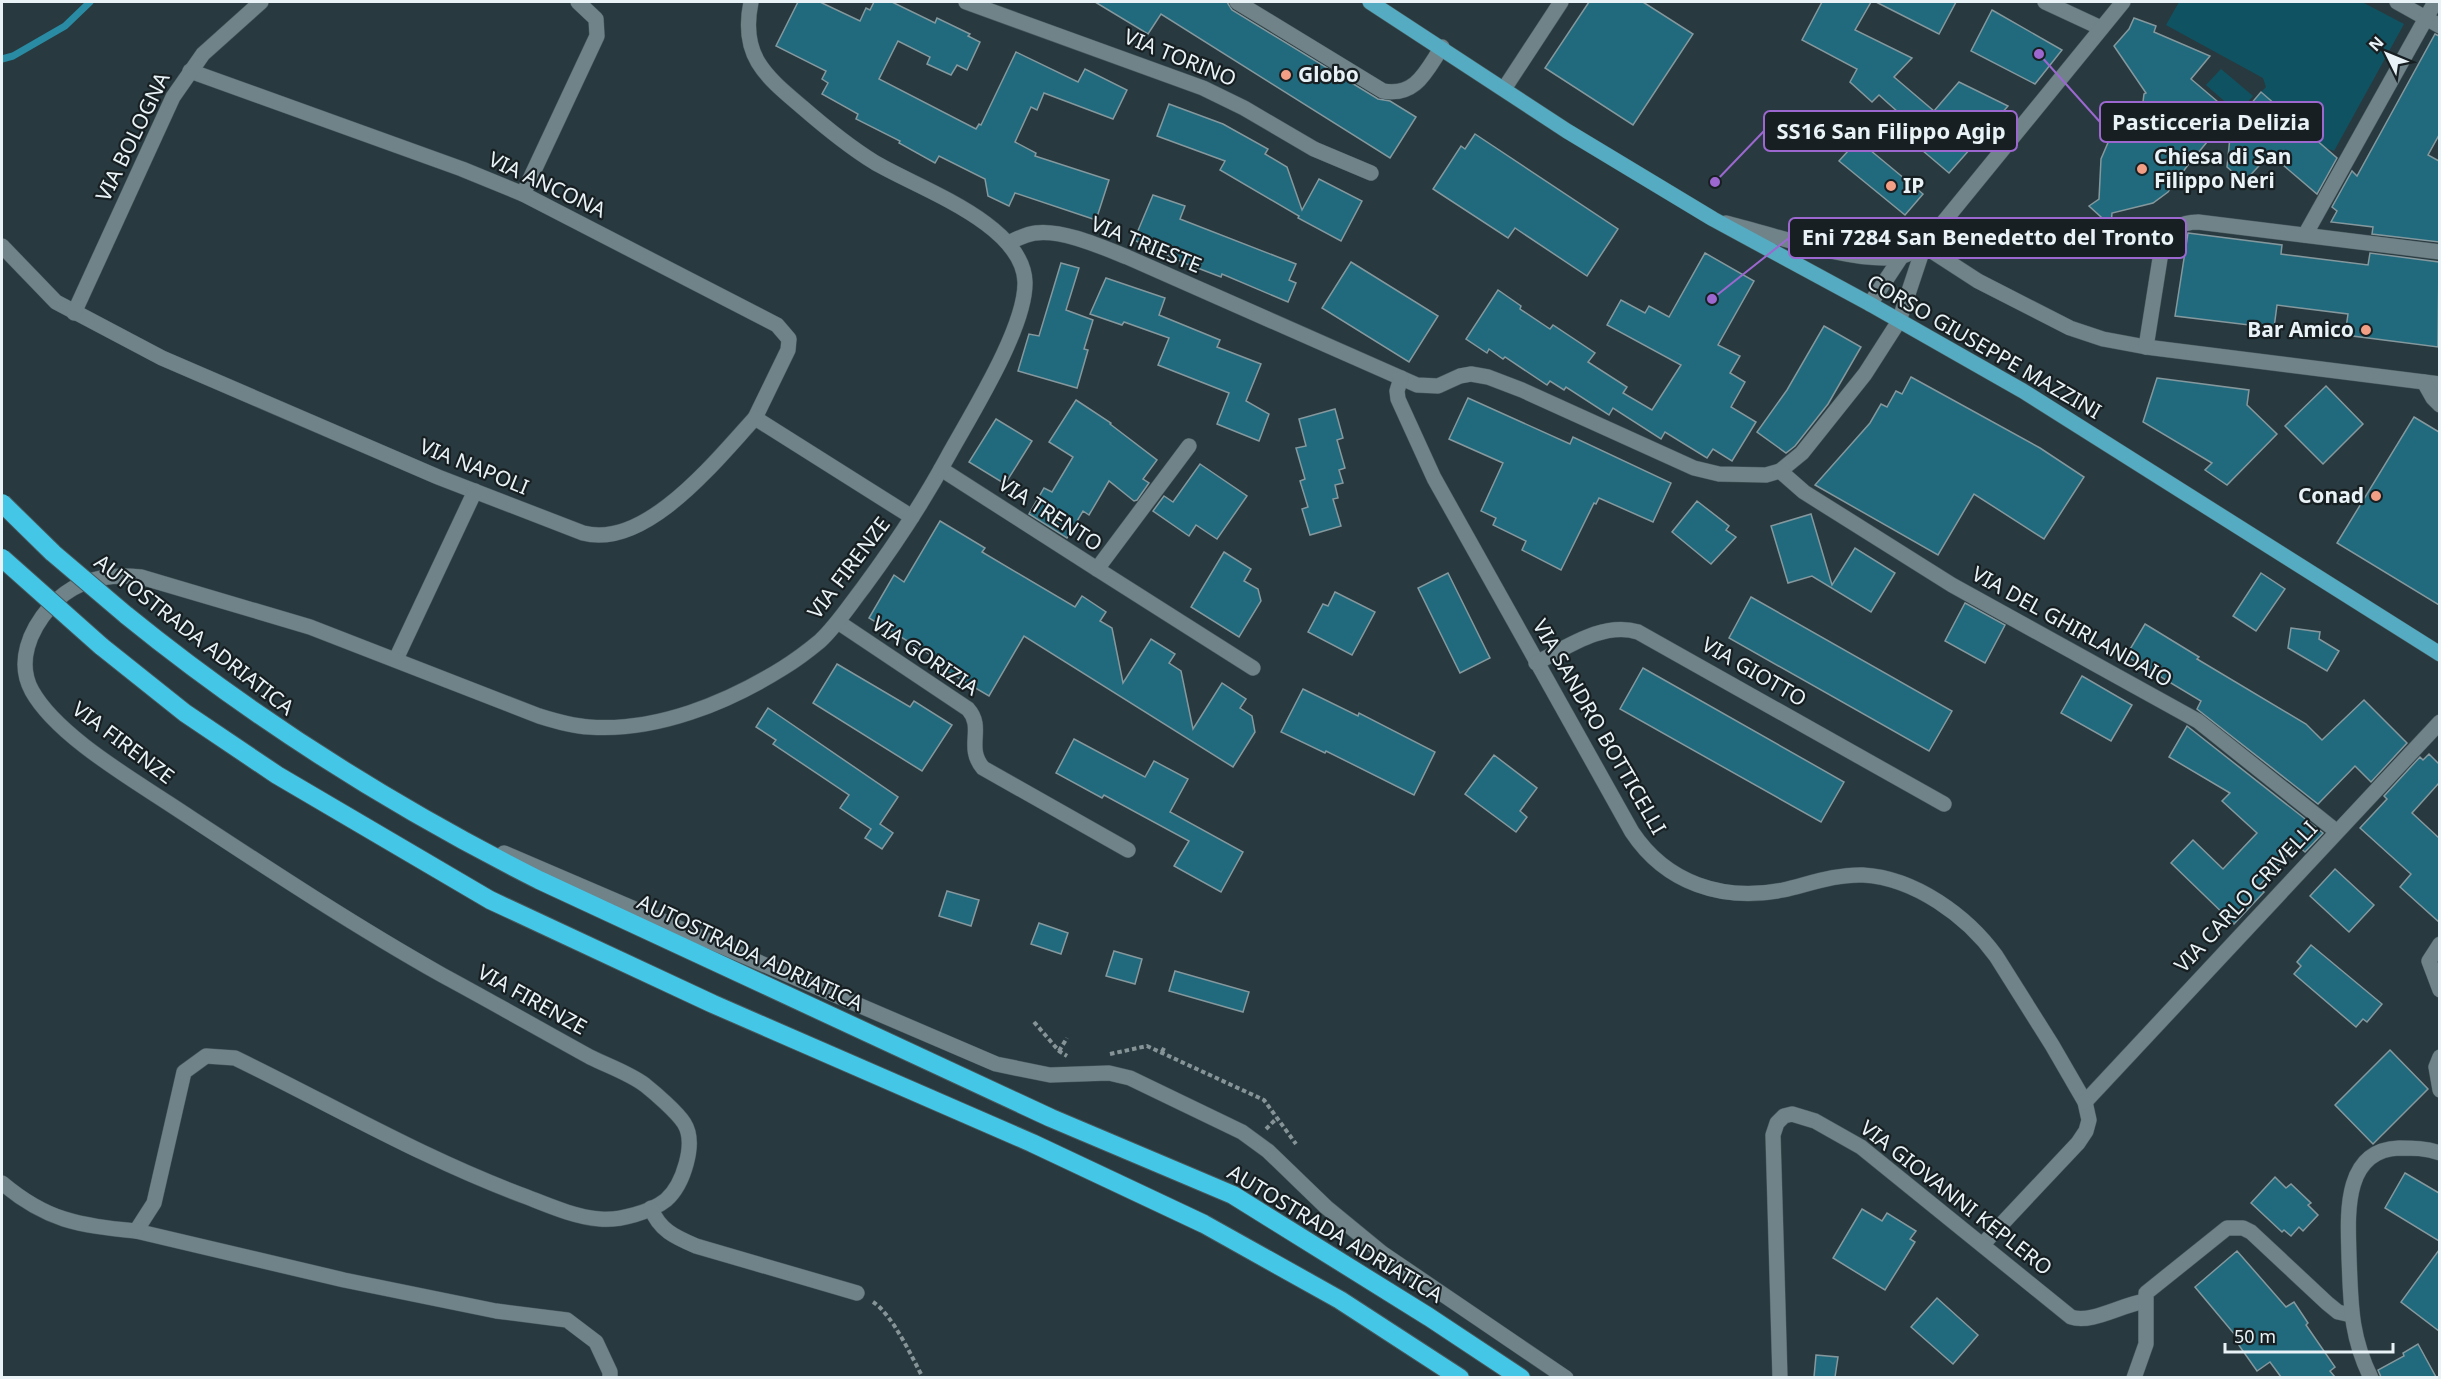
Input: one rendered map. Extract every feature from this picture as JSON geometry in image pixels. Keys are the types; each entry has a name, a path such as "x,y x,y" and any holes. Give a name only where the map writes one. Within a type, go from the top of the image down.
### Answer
{"highway":[{"name":"AUTOSTRADA ADRIATICA","path":"2,503 53,553 210,682 329,762 437,825 555,888 1051,1118 1233,1195 1521,1377"},
{"path":"2,558 101,646 185,713 277,775 490,900 732,1013 1032,1143 1204,1224 1340,1300 1460,1377"}],"main road":[{"name":"CORSO GIUSEPPE MAZZINI","path":"1370,2 1567,131 1713,219 1870,304 2035,399 2439,654"}],"street":[{"name":"VIA BOLOGNA","path":"74,313 173,97 190,70 208,49 261,2"},
{"path":"523,194 597,36 596,19 578,2"},
{"name":"VIA FIRENZE","path":"136,1231 154,1203 184,1072 206,1056 235,1058 480,1180 566,1212 602,1220 638,1215 666,1200 683,1174 690,1149 686,1125 644,1084 421,963 239,850 126,775 87,747 48,712 32,691 25,664 32,633 57,600 65,593 89,581 115,575 152,579 258,610 319,630 553,720 589,727 623,726 686,713 734,695 805,653 838,622 912,517 941,469 1002,354 1020,308 1024,290 1024,275 1018,258 1008,243 978,218 860,153 779,88 762,70 752,52 749,34 751,2"},
{"name":"VIA TORINO","path":"966,2 1203,88 1244,108 1314,149 1371,173"},
{"path":"1237,2 1383,91 1401,93 1408,89 1421,77 1442,47"},
{"path":"1504,89 1561,2"},
{"path":"2045,2 2101,28"},
{"path":"1401,378 1417,385 1438,386 1460,376 1479,375 1521,390 1694,468 1737,476 1766,475 1780,471 1802,453 1878,357 1899,321 1924,246 2123,2"},
{"path":"2397,2 2439,26"},
{"path":"2305,235 2435,2"},
{"name":"VIA ANCONA","path":"190,70 462,169 523,194 777,325 789,339 788,350 755,418"},
{"path":"1713,219 1864,257 1901,257 1924,246"},
{"path":"2146,347 2162,246 2169,233 2183,224 2198,222 2439,252"},
{"name":"VIA TRIESTE","path":"1008,243 1035,233 1064,236 1127,257 1401,378"},
{"name":"VIA NAPOLI","path":"2,246 49,296 74,313 162,358 475,491 592,536 612,535 636,526 661,511 716,460 755,418"},
{"path":"1924,246 1978,281 2062,324 2103,339 2146,347 2432,383 2433,398 2439,405"},
{"path":"1870,304 1901,257"},
{"name":"VIA SANDRO BOTTICELLI","path":"1401,378 1397,391 1398,399 1417,443 1536,663 1632,832 1643,848 1660,865 1691,883 1729,891 1772,892 1843,876 1864,875 1893,881 1936,901 1970,926 1990,948 2052,1045 2085,1102 2089,1120 2079,1143 1983,1244"},
{"path":"755,418 912,517"},
{"name":"VIA TRENTO","path":"941,469 1097,569 1189,446"},
{"name":"VIA DEL GHIRLANDAIO","path":"1780,471 1804,492 1952,585 2198,721 2336,831"},
{"path":"396,659 475,491"},
{"path":"1097,569 1253,668"},
{"name":"VIA GORIZIA","path":"838,622 963,705 976,720 975,758 983,768 1128,850"},
{"name":"VIA GIOTTO","path":"1536,663 1608,630 1623,629 1638,632 1944,804"},
{"name":"VIA CARLO CRIVELLI","path":"2085,1102 2439,722"},
{"path":"437,825 996,1064 1050,1075 1118,1075 1140,1082 1209,1115 1242,1132 1268,1151 1326,1207 1382,1253 1566,1377"},
{"path":"2439,944 2429,961 2439,990"},
{"path":"2439,1057 2436,1066 2439,1090"},
{"name":"VIA GIOVANNI KEPLERO","path":"1780,1377 1773,1142 1777,1123 1784,1116 1792,1114 1801,1115 1861,1147 2076,1319 2090,1319 2122,1306 2145,1301"},
{"path":"2371,1377 2356,1342 2351,1315 2348,1218 2351,1191 2356,1174 2365,1162 2382,1149 2416,1148 2439,1153"},
{"path":"2,1183 25,1202 62,1220 136,1231 344,1280 496,1311 567,1320 596,1342 610,1372 610,1377"},
{"path":"651,1208 662,1228 673,1237 696,1246 857,1293"},
{"path":"2134,1377 2146,1344 2146,1293 2221,1233 2235,1227 2251,1232 2327,1303 2338,1312 2351,1315"}],"path":[{"path":"1034,1022 1059,1051 1068,1057 1074,1057"},
{"path":"1059,1051 1067,1038"},
{"path":"1105,1055 1147,1046 1162,1052 1264,1100 1296,1144"},
{"path":"1162,1052 1165,1046"},
{"path":"857,1293 878,1305 923,1377"}],"shaded area":[{"path":"2179,2 2362,2 2404,24 2334,151 2326,148 2261,92 2266,87 2263,78 2166,25"},
{"path":"2221,69 2253,96 2238,113 2206,85"}],"building":[{"path":"798,2 820,2 860,21 866,8 870,10 874,2 892,2 935,23 937,18 970,34 968,36 980,42 967,70 957,65 951,75 927,64 930,57 898,41 879,79 976,129 979,124 981,125 1016,52 1078,82 1085,69 1127,90 1113,119 1044,93 1037,110 1031,107 1015,142 1036,153 1035,156 1109,180 1096,220 1015,193 1009,206 988,196 985,179 939,156 935,163 899,143 900,141 856,119 858,114 822,94 828,83 822,79 826,71 776,46"},
{"path":"1095,2 1227,2 1232,10 1378,99 1390,101 1416,117 1390,158 1161,14 1148,34"},
{"path":"1589,2 1643,2 1693,34 1633,125 1545,68"},
{"path":"1822,2 1871,2 1855,30 1912,58 1894,77 1934,111 1959,82 2008,106 1949,173 1909,139 1918,130 1879,95 1872,102 1850,82 1857,69 1802,40"},
{"path":"1876,2 1956,2 1939,34"},
{"path":"1992,10 2062,50 2035,84 1971,51"},
{"path":"2134,18 2156,26 2154,32 2210,56 2191,79 2231,113 2168,192 2153,203 2112,213 2111,226 2089,206 2099,199 2101,159 2110,138 2141,117 2146,93 2114,46 2129,29"},
{"path":"2435,34 2439,36 2439,135 2428,155 2439,161 2439,242 2372,234 2373,227 2331,222 2337,211 2332,207 2352,171 2357,176"},
{"path":"2261,92 2337,158 2317,194 2270,154 2244,182 2227,167 2231,127"},
{"path":"1169,104 1223,124 1268,149 1265,154 1287,167 1302,210 1319,179 1362,201 1341,241 1298,218 1299,216 1220,170 1225,161 1157,136"},
{"path":"1475,134 1618,229 1587,276 1515,228 1508,238 1433,189 1461,146 1465,149"},
{"name":"IP","path":"1858,140 1923,194 1905,215 1839,161"},
{"path":"1153,195 1185,206 1180,219 1296,264 1289,280 1296,283 1288,302 1222,274 1221,277 1187,264 1134,240"},
{"path":"2188,233 2282,245 2281,254 2368,265 2370,253 2439,262 2438,347 2345,335 2348,314 2277,305 2274,328 2175,316"},
{"path":"1705,253 1754,281 1718,345 1740,356 1730,373 1745,382 1731,407 1756,422 1732,461 1713,449 1707,458 1665,432 1661,439 1613,408 1609,415 1566,387 1564,390 1550,381 1547,385 1505,357 1503,359 1489,349 1487,353 1466,339 1498,290 1521,306 1520,309 1550,329 1553,325 1595,353 1588,362 1627,387 1623,393 1652,410 1681,365 1607,325 1621,300 1645,313 1649,306 1669,317"},
{"path":"1351,262 1438,316 1409,362 1322,308"},
{"path":"1061,263 1079,268 1066,310 1093,320 1084,349 1088,350 1077,388 1018,371 1029,334 1039,336"},
{"path":"1106,278 1165,298 1159,315 1220,340 1217,347 1261,364 1246,401 1269,414 1259,441 1217,424 1229,393 1158,365 1169,338 1124,322 1122,325 1090,314"},
{"path":"1824,326 1861,347 1828,404 1795,446 1786,453 1757,432 1787,390"},
{"path":"1911,377 2040,448 2084,477 2044,539 1974,494 1938,555 1815,485 1870,423 1881,404 1887,407 1896,391 1902,394"},
{"path":"2157,378 2249,390 2247,405 2277,434 2227,485 2205,470 2212,463 2143,422"},
{"path":"2326,386 2363,424 2323,464 2285,426"},
{"path":"1468,398 1570,444 1573,437 1671,483 1653,522 1599,498 1596,504 1594,503 1561,570 1522,550 1526,541 1493,525 1496,518 1481,511 1503,463 1449,439"},
{"path":"1076,400 1111,423 1157,460 1143,479 1149,483 1137,500 1134,501 1109,481 1089,515 1083,511 1067,538 1029,514 1044,488 1052,492 1073,457 1049,442"},
{"path":"1335,409 1343,438 1337,440 1345,468 1339,470 1343,483 1335,485 1338,498 1333,499 1341,526 1310,535 1302,509 1308,507 1300,481 1305,479 1296,448 1306,446 1299,419"},
{"path":"2414,417 2439,432 2439,605 2337,543"},
{"path":"996,419 1032,441 1005,484 969,462"},
{"path":"1200,464 1247,496 1217,539 1196,525 1189,536 1153,511 1164,496 1173,502"},
{"path":"1697,501 1729,526 1726,530 1736,537 1711,564 1672,532"},
{"path":"1811,514 1832,585 1855,548 1895,573 1871,612 1812,576 1788,583 1771,526"},
{"path":"940,521 985,548 982,552 1075,607 1082,596 1106,612 1100,621 1112,628 1123,683 1151,639 1175,654 1169,663 1181,671 1193,729 1222,683 1246,699 1240,708 1252,716 1255,732 1233,767 1024,636 989,696 943,669 946,664 869,618 894,575 904,582"},
{"path":"1224,552 1251,569 1244,581 1258,589 1261,601 1239,637 1191,607"},
{"path":"1448,573 1490,658 1460,673 1418,588"},
{"path":"2261,573 2285,589 2256,631 2233,616"},
{"path":"1335,592 1375,612 1352,655 1308,632 1323,604 1328,606"},
{"path":"1751,597 1952,711 1929,751 1729,638"},
{"path":"1965,603 2005,625 1985,663 1945,641"},
{"path":"2145,624 2199,657 2197,659 2306,724 2322,740 2364,700 2407,743 2371,782 2355,766 2318,804 2197,709 2201,701 2126,656"},
{"path":"2291,628 2320,632 2319,639 2339,651 2327,671 2288,648"},
{"path":"837,664 910,707 914,701 952,725 922,771 813,703"},
{"path":"1643,668 1844,782 1821,822 1620,709"},
{"path":"2082,676 2132,705 2111,741 2061,713"},
{"path":"1303,689 1358,716 1359,713 1435,752 1414,795 1326,751 1325,753 1281,732"},
{"path":"768,708 898,797 880,824 893,833 882,849 865,838 871,829 840,808 849,795 773,744 776,740 756,727"},
{"path":"2187,726 2323,833 2305,852 2297,845 2258,887 2264,892 2234,924 2171,863 2193,840 2223,869 2257,833 2222,801 2230,793 2169,757"},
{"path":"1074,739 1145,777 1154,761 1188,779 1170,812 1243,852 1221,892 1174,866 1189,841 1104,795 1102,798 1056,773"},
{"path":"2429,754 2439,764 2439,783 2412,813 2439,838 2439,922 2400,887 2411,874 2360,828 2387,799 2384,796 2420,757 2423,760"},
{"path":"1494,755 1537,788 1520,811 1527,817 1516,832 1465,794"},
{"path":"2335,869 2374,905 2349,932 2310,896"},
{"path":"947,891 979,900 971,926 939,916"},
{"path":"1039,923 1068,933 1061,954 1031,944"},
{"path":"2311,945 2382,1004 2367,1022 2363,1019 2356,1027 2294,974 2301,966 2297,962"},
{"path":"1114,951 1142,959 1135,984 1106,976"},
{"path":"1175,971 1249,992 1243,1012 1169,991"},
{"path":"2390,1050 2428,1089 2373,1144 2335,1105"},
{"path":"2405,1173 2439,1193 2439,1241 2385,1208"},
{"path":"2275,1177 2286,1188 2291,1184 2311,1203 2308,1205 2318,1215 2303,1231 2299,1227 2291,1236 2284,1230 2282,1232 2251,1203"},
{"path":"1862,1209 1882,1221 1887,1213 1916,1231 1910,1239 1915,1242 1885,1290 1833,1258"},
{"path":"2439,1250 2439,1331 2401,1302"},
{"path":"2237,1251 2286,1307 2294,1302 2308,1323 2306,1325 2335,1367 2330,1371 2335,1377 2281,1377 2270,1362 2257,1371 2238,1344 2241,1342 2195,1287"},
{"path":"1937,1298 1978,1335 1953,1364 1911,1327"},
{"path":"2418,1344 2436,1377 2381,1377 2378,1370 2404,1356 2403,1353"},
{"path":"1816,1355 1838,1357 1835,1377 1814,1377"}],"waterway":[{"path":"2,59 13,56 65,26 90,2"}],"place":[{"name":"Pasticceria Delizia","path":"2039,54"},
{"name":"Globo","path":"1286,75"},
{"name":"Chiesa di San Filippo Neri","path":"2142,169"},
{"name":"SS16 San Filippo Agip","path":"1715,182"},
{"name":"IP","path":"1891,186"},
{"name":"Eni 7284 San Benedetto del Tronto","path":"1712,299"},
{"name":"Bar Amico","path":"2366,330"},
{"name":"Conad","path":"2376,496"}]}
